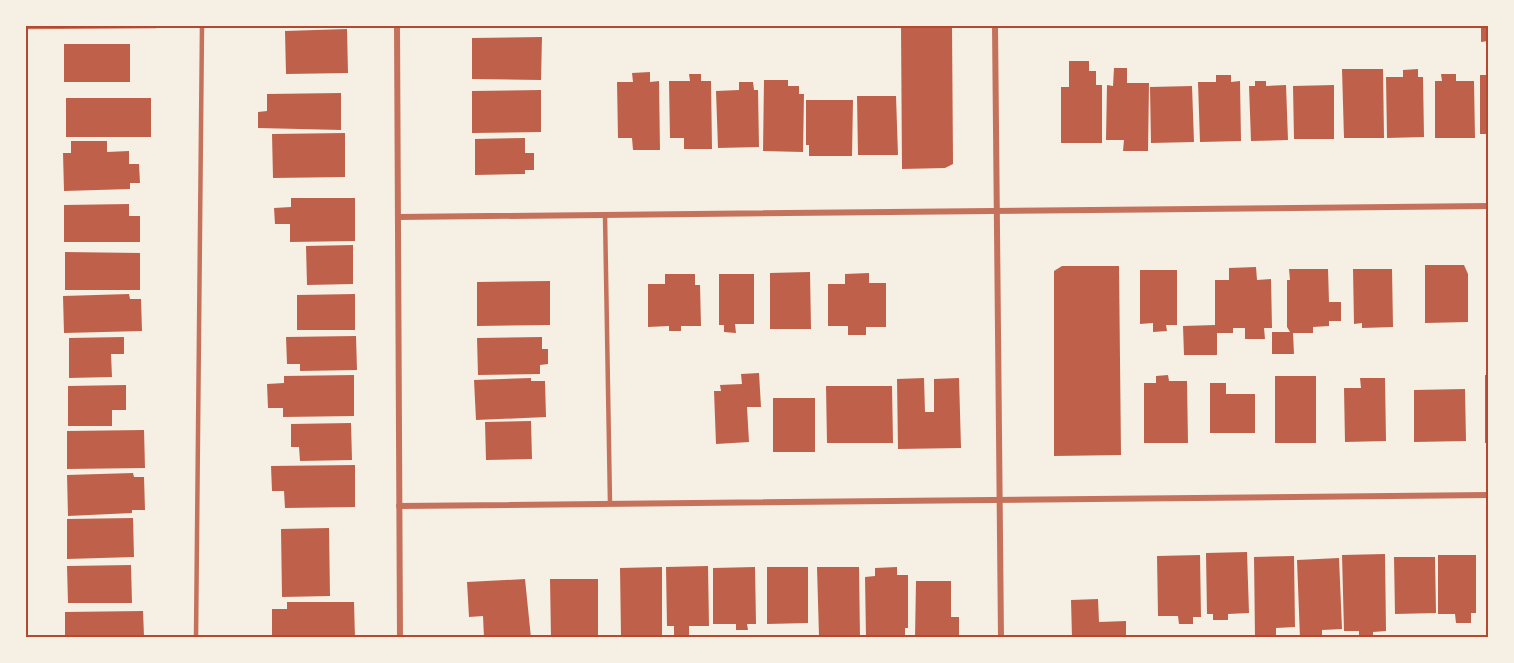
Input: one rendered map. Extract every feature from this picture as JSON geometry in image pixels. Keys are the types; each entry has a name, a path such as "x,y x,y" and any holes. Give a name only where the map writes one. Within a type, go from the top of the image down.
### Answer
{"street":[{"path":"397,26 400,638"},
{"path":"995,26 1001,638"},
{"path":"398,217 1488,206"},
{"path":"399,506 1488,495"}],"lane":[{"path":"26,27 156,26"},
{"path":"196,638 202,26"},
{"path":"604,215 610,503"}],"building":[{"path":"901,26 952,26 953,164 945,168 902,169"},
{"path":"1481,26 1488,26 1488,41 1481,42"},
{"path":"347,29 348,73 286,74 285,31"},
{"path":"542,37 541,80 472,79 472,38"},
{"path":"64,44 130,44 130,82 64,82"},
{"path":"1069,61 1089,61 1089,71 1096,71 1096,85 1102,85 1102,143 1061,143 1061,87 1069,87"},
{"path":"1114,68 1127,68 1127,83 1149,83 1148,151 1123,151 1124,140 1106,140 1107,85 1113,86"},
{"path":"1342,69 1383,69 1384,138 1344,138"},
{"path":"1418,69 1418,77 1423,77 1424,137 1387,138 1386,77 1403,77 1403,70"},
{"path":"650,72 650,82 659,81 660,150 633,150 632,138 618,138 617,82 633,82 632,73"},
{"path":"689,74 701,74 701,81 711,81 712,149 684,149 684,138 670,138 669,81 690,81"},
{"path":"1441,74 1456,74 1456,81 1474,81 1475,138 1435,138 1435,81 1442,81"},
{"path":"1216,75 1231,75 1231,82 1240,81 1241,141 1200,142 1198,82 1216,82"},
{"path":"1480,75 1488,75 1488,134 1480,134"},
{"path":"764,80 788,80 788,86 799,86 799,94 804,94 803,152 763,151"},
{"path":"1255,81 1266,81 1266,86 1286,85 1288,140 1251,141 1249,86 1255,86"},
{"path":"739,82 753,82 754,90 758,90 759,147 718,148 716,91 739,90"},
{"path":"1334,85 1334,139 1294,139 1293,86"},
{"path":"1192,86 1194,142 1151,143 1150,87"},
{"path":"541,90 541,132 472,133 472,91"},
{"path":"341,93 341,130 258,128 258,112 267,111 267,94"},
{"path":"857,96 896,96 898,155 858,155"},
{"path":"66,98 151,98 151,137 66,137"},
{"path":"806,100 853,100 852,156 809,156 809,145 806,145"},
{"path":"345,133 345,177 273,178 272,134"},
{"path":"525,138 525,153 534,153 534,170 525,170 525,174 475,175 475,139"},
{"path":"71,141 107,141 107,152 129,151 129,164 139,164 140,183 130,183 130,189 64,191 63,153 71,153"},
{"path":"291,198 355,198 355,241 290,242 290,224 275,224 274,208 291,207"},
{"path":"129,204 129,216 140,216 140,242 64,242 64,205"},
{"path":"353,245 353,284 307,285 306,246"},
{"path":"65,252 140,253 140,290 65,290"},
{"path":"1425,265 1464,265 1468,274 1468,322 1425,323"},
{"path":"1062,266 1119,266 1121,455 1054,456 1054,271"},
{"path":"1256,267 1257,280 1271,279 1272,328 1264,328 1265,339 1245,339 1245,328 1233,328 1233,333 1217,333 1217,355 1184,355 1183,326 1215,325 1215,280 1229,280 1229,268"},
{"path":"1289,269 1328,269 1329,302 1341,302 1341,321 1329,321 1329,326 1313,327 1313,333 1293,333 1294,354 1272,354 1272,332 1290,332 1287,327"},
{"path":"1353,269 1392,269 1393,327 1362,328 1362,323 1354,324"},
{"path":"1140,270 1177,270 1177,325 1166,325 1167,331 1153,332 1153,323 1140,324"},
{"path":"810,272 811,329 770,329 770,273"},
{"path":"869,273 869,283 886,283 886,327 866,327 866,335 848,335 848,326 828,326 828,284 845,284 845,274"},
{"path":"665,274 695,274 695,285 700,285 701,326 681,326 681,331 669,331 669,326 648,327 648,284 665,284"},
{"path":"719,274 754,274 754,324 735,324 736,333 724,332 724,325 719,325"},
{"path":"550,281 550,325 477,326 477,282"},
{"path":"129,294 130,299 141,299 142,331 64,333 63,296"},
{"path":"355,294 355,330 297,330 297,295"},
{"path":"356,336 357,370 300,371 300,364 287,364 286,337"},
{"path":"124,337 124,354 111,354 112,377 69,378 69,338"},
{"path":"542,337 542,349 548,349 548,364 540,365 540,374 478,375 477,338"},
{"path":"759,373 761,407 747,407 749,442 716,444 714,391 721,391 720,385 742,384 741,374"},
{"path":"354,375 354,416 283,417 283,408 268,408 267,384 284,383 284,376"},
{"path":"1168,375 1169,381 1187,381 1188,443 1144,443 1144,383 1156,383 1156,376"},
{"path":"1485,375 1488,375 1488,443 1485,443"},
{"path":"1275,376 1316,376 1316,443 1275,443"},
{"path":"531,378 531,381 545,381 546,417 476,420 474,380"},
{"path":"924,378 925,412 934,412 934,379 959,378 961,448 898,449 897,379"},
{"path":"1360,378 1385,378 1386,441 1345,442 1344,388 1361,388"},
{"path":"1210,383 1226,383 1226,394 1255,394 1255,433 1210,433"},
{"path":"126,385 126,410 112,410 112,426 68,426 68,386"},
{"path":"826,386 892,386 893,443 827,443"},
{"path":"1465,389 1466,441 1414,442 1414,390"},
{"path":"773,398 815,398 815,452 773,452"},
{"path":"531,421 532,459 486,460 485,422"},
{"path":"351,423 352,460 300,461 299,447 291,447 291,424"},
{"path":"144,430 145,468 67,469 67,431"},
{"path":"355,465 355,507 285,508 284,491 272,491 271,466"},
{"path":"133,473 134,477 144,477 145,510 132,510 132,513 68,516 67,475"},
{"path":"133,518 134,557 67,559 67,519"},
{"path":"329,528 330,596 282,597 281,529"},
{"path":"1247,552 1249,613 1228,614 1228,620 1213,620 1213,614 1207,614 1206,553"},
{"path":"1385,554 1386,631 1373,632 1373,638 1359,638 1359,631 1344,631 1342,555"},
{"path":"1200,555 1201,617 1193,617 1193,624 1179,624 1178,616 1158,616 1157,556"},
{"path":"1438,555 1476,555 1476,613 1471,613 1471,623 1456,623 1455,614 1438,614"},
{"path":"1294,556 1295,627 1276,628 1276,637 1255,638 1254,557"},
{"path":"1394,557 1435,557 1436,613 1395,614"},
{"path":"1339,558 1342,629 1322,630 1322,638 1300,638 1297,560"},
{"path":"131,565 132,603 68,603 67,566"},
{"path":"708,566 709,626 689,626 689,635 674,635 674,626 667,626 666,567"},
{"path":"662,567 662,635 648,636 648,638 621,636 620,568"},
{"path":"755,567 756,624 747,624 748,630 736,630 736,624 713,624 713,568"},
{"path":"767,567 808,567 808,623 767,624"},
{"path":"817,567 859,567 860,638 819,636"},
{"path":"897,567 897,575 908,575 908,628 905,628 905,638 866,638 865,577 875,576 875,568"},
{"path":"525,579 531,638 484,638 483,616 469,617 467,582"},
{"path":"550,579 598,579 598,638 551,638"},
{"path":"916,581 951,581 951,617 959,617 959,638 915,638"},
{"path":"1098,599 1099,622 1126,621 1126,638 1072,638 1071,600"},
{"path":"287,602 354,602 355,638 272,638 272,609 287,609"},
{"path":"143,611 144,636 65,638 65,612"}]}
